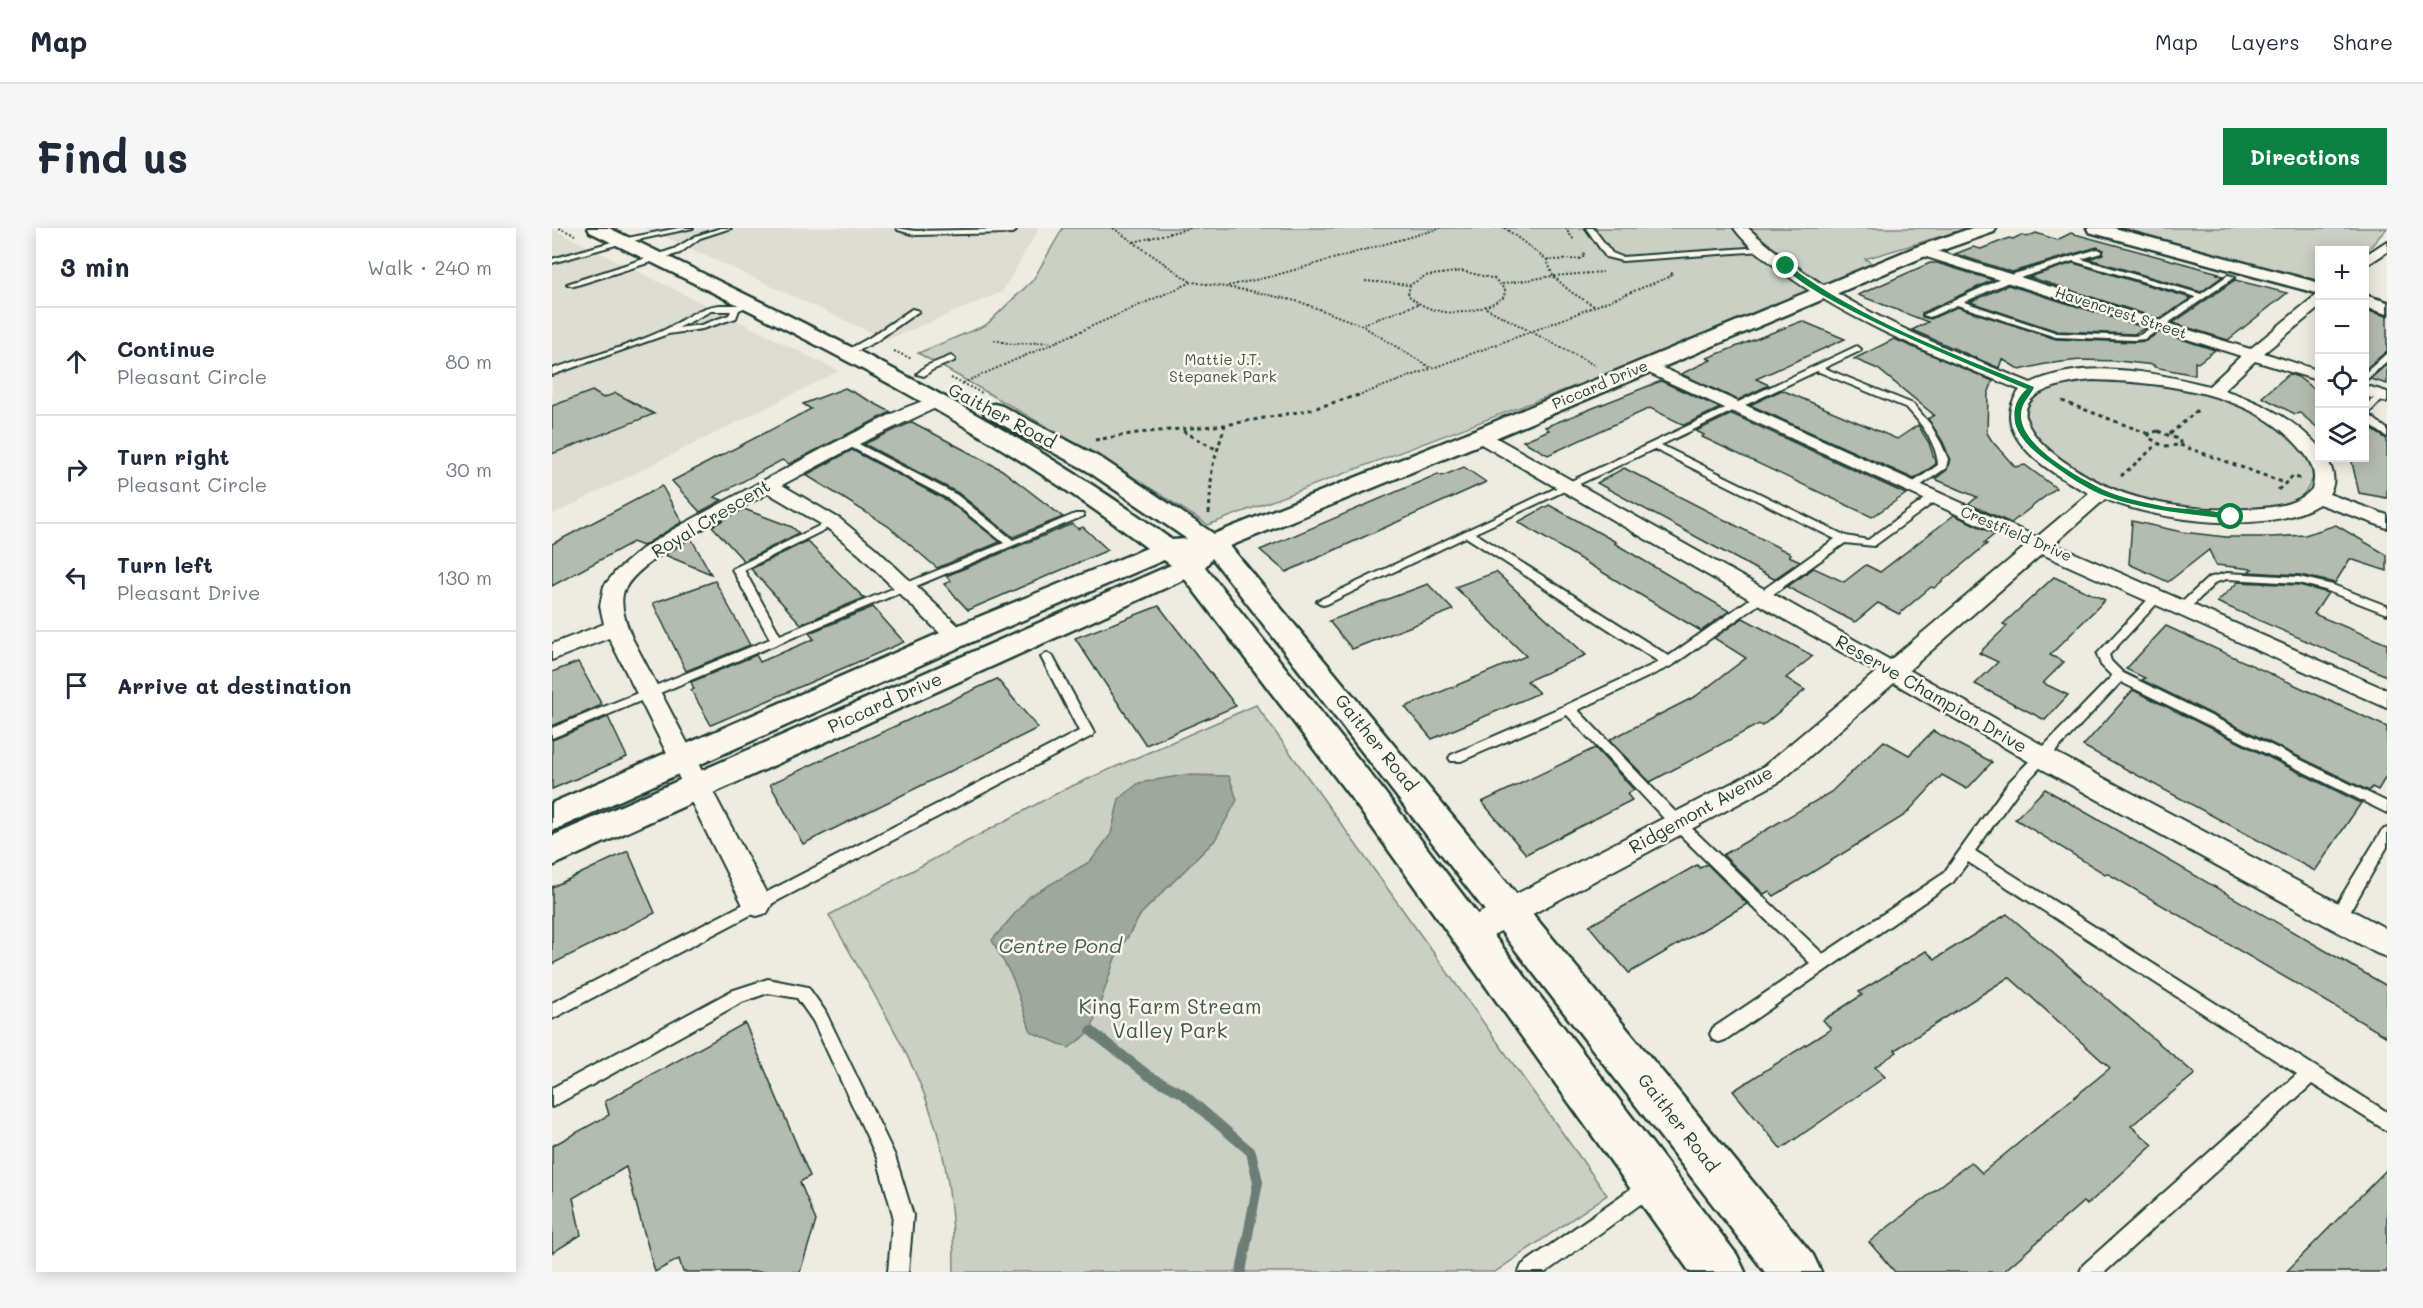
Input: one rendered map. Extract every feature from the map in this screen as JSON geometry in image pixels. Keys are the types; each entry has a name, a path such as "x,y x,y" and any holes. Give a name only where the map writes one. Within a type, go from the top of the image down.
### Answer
{"main road":[{"name":"Gaither Road","path":"596,228 743,307 844,354 940,386 1095,465 1195,545 1367,794 1720,1272"},
{"name":"Piccard Drive","path":"552,852 690,773 957,637 1480,436 1922,250 1988,228"},
{"path":"2096,228 2315,288"},
{"path":"2369,303 2387,308"},
{"name":"Gaither Road","path":"940,386 1048,468 1126,519 1227,557 1796,1272"},
{"name":"Piccard Drive","path":"552,818 690,773 1195,545"}],"street":[{"path":"1740,228 1762,249 1822,293 1909,337 2031,389"},
{"path":"2369,259 2387,245"},
{"name":"Havencrest Street","path":"1922,250 2315,375"},
{"path":"2210,396 2252,354 2318,300"},
{"name":"Crestfield Drive","path":"1646,366 1910,488 2158,596 2387,700"},
{"path":"2120,375 2169,381 2210,396 2276,420 2309,445 2320,462 2324,477 2323,486 2317,496 2291,509 2231,517 2163,509 2054,464 2036,450 2021,430 2017,417 2024,395 2031,389 2073,377 2120,375"},
{"name":"Royal Crescent","path":"757,904 617,627 611,603 616,585 634,566 678,535 848,442 940,386"},
{"path":"2369,392 2384,396"},
{"name":"Reserve Champion Drive","path":"1480,436 2042,757 2387,944"},
{"path":"768,485 833,523 907,588 957,637"},
{"name":"Ridgemont Avenue","path":"1469,933 1772,774 2109,486"},
{"path":"2317,496 2387,522"},
{"path":"552,652 617,627"}],"lane":[{"path":"552,261 622,241 690,228"},
{"path":"571,284 676,251 698,237 728,228"},
{"path":"1589,228 1609,255 1622,259 1762,249"},
{"path":"900,229 915,233 1013,231"},
{"path":"1926,315 2010,278 2098,250"},
{"path":"2074,259 2203,297"},
{"path":"1957,302 2056,335 2142,338 2231,277"},
{"path":"667,332 685,319 716,308 743,307"},
{"path":"552,372 667,332 702,327 733,316 743,307"},
{"path":"844,354 872,340 915,312"},
{"path":"1323,601 1857,349"},
{"path":"2369,374 2387,356"},
{"path":"940,386 929,368 951,359"},
{"path":"1816,368 1910,406 1919,413 1944,457 1943,466 1910,488"},
{"path":"2368,408 2384,396"},
{"path":"2369,419 2387,434"},
{"path":"848,442 953,497 1012,544"},
{"path":"1654,445 1843,539 1870,544 1933,498"},
{"path":"552,733 1079,516"},
{"path":"777,641 738,569 833,523"},
{"path":"1467,533 1669,662"},
{"path":"1456,758 1669,662 1843,539"},
{"path":"2183,608 2212,580 2227,576 2299,580 2329,587 2387,610"},
{"path":"2158,596 2103,654 2105,662 2119,676 2387,808"},
{"path":"552,1011 1087,733 1047,657"},
{"path":"1719,1034 1948,878 1984,824 2013,787 2119,676"},
{"path":"1569,709 1678,824 1823,964"},
{"path":"2338,918 2387,834"},
{"path":"1966,853 2387,1122"},
{"path":"552,1098 737,996 768,986 802,992 819,1016 886,1156 903,1215 898,1272"},
{"path":"2099,1269 2311,1073"},
{"path":"1529,1272 1654,1183"}],"path":[{"path":"1113,228 1192,282 1300,302 1361,325 1431,368"},
{"path":"1133,242 1191,228"},
{"path":"1224,287 1273,276 1441,228"},
{"path":"1505,228 1547,260 1553,276 1570,292 1594,306"},
{"path":"1547,260 1579,259 1585,255 1565,228"},
{"path":"1365,281 1410,285 1425,276 1455,272 1486,275 1502,284 1505,290 1504,297 1485,307 1458,311 1436,309 1418,304 1408,295 1410,285"},
{"path":"1502,284 1553,276 1607,272"},
{"path":"1092,440 1137,433 1225,425 1309,410 1359,395 1533,331 1669,278 1673,273 1662,273"},
{"path":"940,386 1054,342 1192,282"},
{"path":"1361,325 1418,304"},
{"path":"1485,307 1600,368"},
{"path":"994,340 1012,344 1054,342"},
{"path":"2170,434 2210,396"},
{"path":"2056,399 2149,434 2158,432 2170,434 2180,440 2180,445"},
{"path":"1195,545 1207,502 1219,435 1225,425"},
{"path":"1181,430 1216,449"},
{"path":"2149,434 2150,440 2158,444 2168,447 2180,445 2285,483"},
{"path":"2109,486 2158,444"}],"shaded area":[{"path":"646,228 1039,228 1002,292 887,340"},
{"path":"552,229 839,371 552,515"}],"green space":[{"name":"Mattie J.T. Stepanek Park","path":"1063,228 1969,228 1865,259 1879,267 1821,293 1208,525 1119,468 918,353 986,325 1033,280"},
{"path":"2120,228 2387,228 2369,248 2369,246 2315,246 2315,281"},
{"path":"2102,379 2142,380 2195,390 2247,409 2271,422 2291,438 2306,456 2313,478 2301,496 2277,507 2247,511 2213,511 2140,497 2078,473 2056,460 2038,442 2028,422 2027,412 2031,402 2039,394 2052,387 2070,382"},
{"name":"King Farm Stream Valley Park","path":"1256,705 1607,1195 1495,1272 954,1272 949,1190 942,1150 930,1110 910,1061 829,915 1063,790"}],"water":[{"name":"Centre Pond","path":"1184,775 1229,776 1237,800 1215,840 1141,914 1115,958 1091,1031 1069,1048 1031,1032 1013,979 992,940 1030,896 1091,861 1111,834 1119,799 1139,783"}],"building":[{"path":"2036,233 2057,240 2071,233 2223,276 2201,292 2089,259 2103,254 2104,250 2097,247 2012,272 1955,254 1973,247 1981,249 2009,238 2013,239 2021,235 2027,237"},
{"path":"1930,263 1937,263 1993,280 1922,313 1922,317 1931,319 1957,307 2056,339 2134,342 2146,341 2159,332 2215,350 2198,363 2195,362 2195,375 2154,367 2154,365 2118,361 2080,360 2045,364 2020,370 2002,359 1999,368 1912,330 1928,322 1858,295"},
{"path":"2073,263 2191,298 2160,319 2029,277"},
{"path":"2235,280 2287,293 2228,340 2173,323"},
{"path":"2008,285 2146,328 2134,334 2057,331 1970,302"},
{"path":"2369,311 2387,316 2387,351 2369,366"},
{"path":"1802,321 1845,339 1756,379 1769,385 1738,400 1681,374 1711,360 1707,358"},
{"path":"1894,339 1993,381 1988,394 1987,433 2015,467 2025,465 2056,488 2011,523 1969,504 1977,497 1935,479 1947,470 1950,459 1943,442 1928,419 1934,415 1878,369 1854,359"},
{"path":"2387,364 2387,384 2370,379"},
{"path":"2289,374 2298,377 2315,390 2315,426 2300,413 2295,414 2262,397"},
{"path":"1661,381 1720,408 1684,425 1650,408 1548,455 1523,441 1549,430 1545,427"},
{"path":"845,388 891,412 789,464 782,460 714,497 722,500 700,512 672,481 811,409 803,404"},
{"path":"1782,390 1897,439 1918,425 1929,443 1936,464 1914,479 1750,405"},
{"path":"592,391 603,398 616,393 654,414 552,454 552,406"},
{"path":"1732,414 1906,494 1872,517 1702,437 1704,435 1696,431"},
{"path":"912,422 1002,470 1063,517 1013,537 958,493 864,444"},
{"path":"2371,429 2387,439 2387,498 2359,493 2352,462 2369,462 2369,431"},
{"path":"852,450 948,501 1000,542 937,568 888,526 806,475"},
{"path":"1464,467 1486,482 1286,572 1260,550 1438,474 1442,476"},
{"path":"1624,468 1791,554 1789,556 1800,561 1774,579 1597,483"},
{"path":"662,486 682,522 643,546 633,542 552,586 552,544"},
{"path":"1549,505 1616,542 1614,543 1729,611 1701,631 1518,522"},
{"path":"744,509 792,527 799,533 744,561 712,526"},
{"path":"1954,515 1995,534 1984,543 1987,544 1899,614 1878,603 1855,622 1787,587 1814,568 1844,582 1866,565 1880,572"},
{"path":"2132,521 2182,532 2226,537 2305,535 2336,525 2387,555 2387,571 2350,559 2335,583 2300,575 2248,572 2252,569 2216,565 2209,550 2168,582 2129,564"},
{"path":"1072,524 1078,529 1083,527 1108,550 968,610 944,584 951,581 946,576"},
{"path":"691,538 711,574 665,555"},
{"path":"807,541 864,598 801,624 751,569"},
{"path":"1496,572 1586,655 1527,681 1539,693 1432,739 1405,707 1526,656 1455,587"},
{"path":"2054,577 2105,600 2050,655 2064,662 2043,683 2068,695 2045,720 1975,684 1998,662 1979,653 2007,626 2003,624"},
{"path":"715,581 750,645 686,671 653,603"},
{"path":"2238,582 2299,585 2328,593 2314,614 2387,644 2387,676 2217,602"},
{"path":"1428,584 1453,610 1352,649 1329,621"},
{"path":"1159,606 1236,706 1146,745 1075,638"},
{"path":"873,607 904,642 711,725 691,690 694,689 691,682 756,655 760,662 814,639 809,633"},
{"path":"1743,618 1813,656 1786,678 1805,690 1762,726 1759,724 1650,782 1610,741 1611,739 1696,696 1746,658 1714,638"},
{"path":"2166,626 2387,727 2387,775 2378,790 2372,787 2369,791 2142,680 2145,678 2126,669"},
{"path":"578,662 602,705 552,726 552,672"},
{"path":"997,679 1038,728 803,844 770,784"},
{"path":"2133,690 2361,803 2315,871 2083,746"},
{"path":"608,717 627,757 552,789 552,740"},
{"path":"1933,731 1992,762 1967,789 1942,775 1905,815 1774,896 1769,891 1764,894 1723,855 1831,792 1884,741 1909,755"},
{"path":"1595,748 1634,790 1627,794 1632,800 1526,854 1482,802"},
{"path":"2045,789 2387,986 2387,1037 2107,873 2105,874 2015,819"},
{"path":"628,851 655,913 552,964 552,887"},
{"path":"1707,864 1747,904 1629,973 1589,926 1697,865 1700,868"},
{"path":"2007,914 2195,1074 2131,1126 2153,1145 2087,1205 2083,1202 2003,1272 1895,1272 1869,1242 1971,1162 1982,1173 2110,1068 2009,977 1895,1050 1897,1052 1875,1067 1885,1077 1781,1149 1733,1091 1831,1029 1823,1020 1862,995 1859,992 1926,951 1935,959"},
{"path":"745,1023 810,1176 800,1182 816,1221 800,1272 683,1272 679,1259 655,1272 626,1167 573,1198 581,1235 552,1253 552,1146 609,1115 605,1101"},
{"path":"2387,1169 2387,1272 2286,1272 2331,1226"}],"waterway":[{"path":"1091,1031 1149,1076 1182,1093 1251,1152 1258,1182 1241,1272"}],"route":[{"path":"1786,266 1816,289 1909,337 2031,389 2024,395 2019,405 2017,417 2021,430 2036,450 2072,476 2102,492 2163,509 2231,517"}]}
